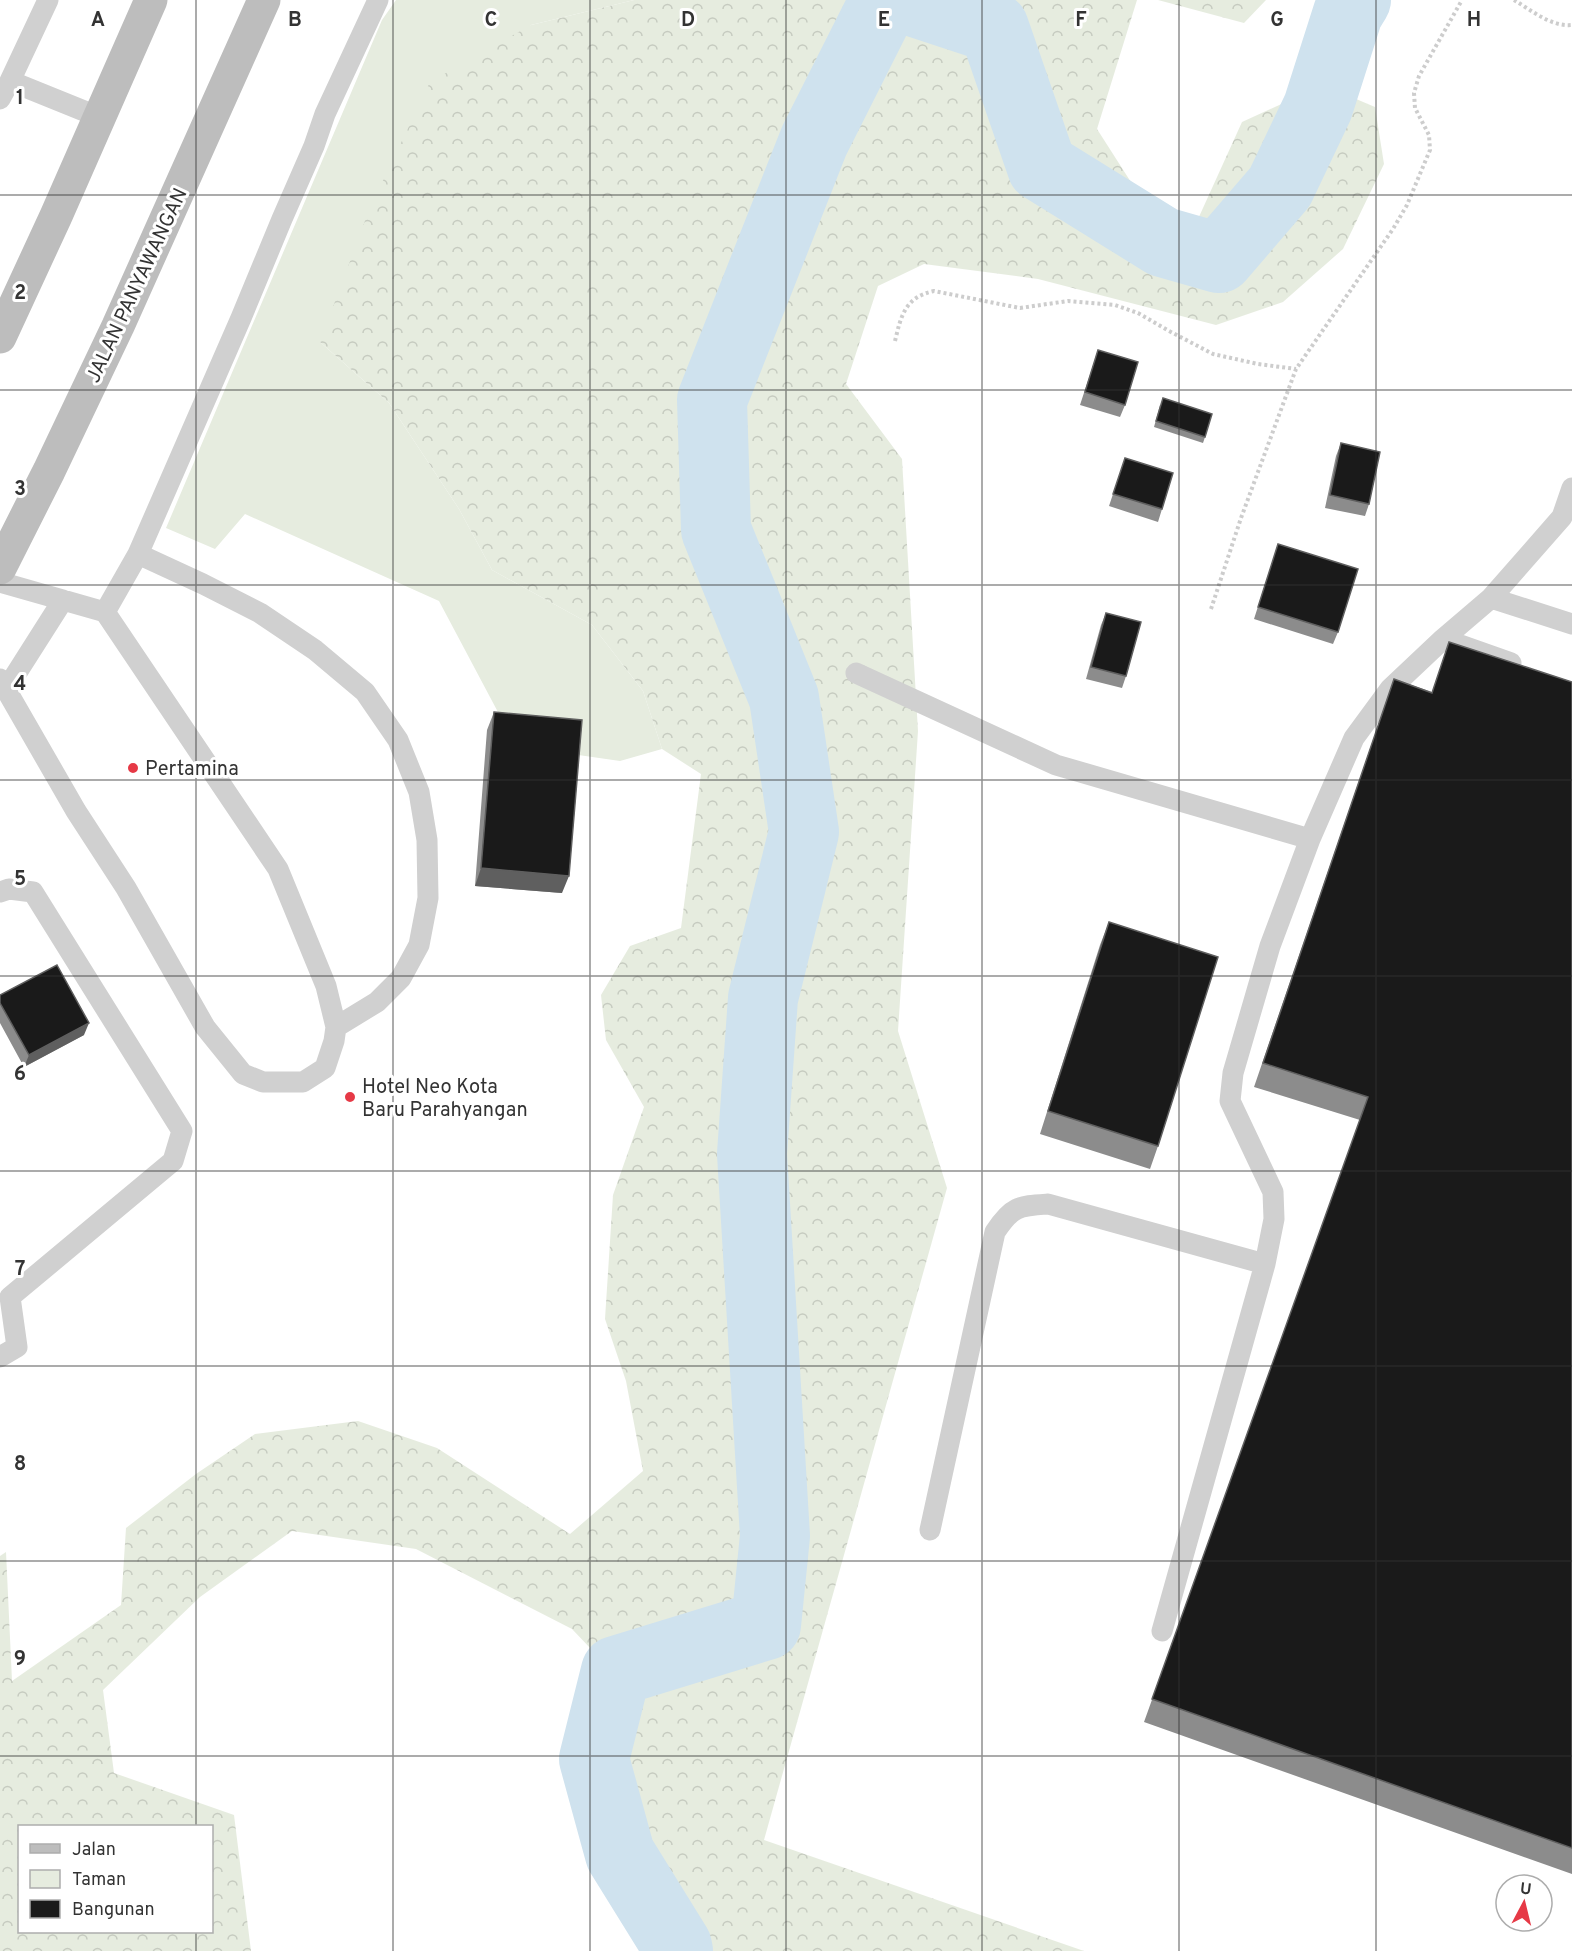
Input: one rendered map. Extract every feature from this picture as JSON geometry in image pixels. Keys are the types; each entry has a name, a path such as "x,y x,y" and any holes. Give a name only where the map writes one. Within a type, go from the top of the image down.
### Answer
{"main road":[{"path":"0,337 151,0"},
{"name":"JALAN PANYAWANGAN","path":"0,568 118,326 264,0"}],"lane":[{"path":"48,0 5,90 99,117"},
{"path":"105,612 138,554 241,318 326,114 378,0"},
{"path":"1162,1631 1265,1264 1275,1219 1273,1192 1230,1101 1233,1074 1270,946 1310,839 1354,738 1390,689 1491,598 1567,519 1572,488"},
{"path":"138,554 260,613 315,650 364,692 398,740 419,792 427,840 428,898 419,945 401,978 377,1002 336,1026"},
{"path":"0,582 63,600 105,612 278,869 327,986 336,1026 334,1041 325,1068 303,1082 262,1082 243,1074 205,1027 126,888 76,811 3,684 63,600"},
{"path":"1491,598 1572,624"},
{"path":"1443,639 1529,670"},
{"path":"856,673 1056,765 1310,839"},
{"path":"0,892 9,889 33,892 182,1131 173,1161 5,1288 17,1347 0,1357"},
{"path":"930,1530 995,1232 1005,1216 1023,1205 1048,1204 1265,1264"}],"path":[{"path":"1211,609 1241,518 1296,369 1373,260 1407,205 1430,150 1429,135 1415,108 1414,93 1419,76 1462,0"},
{"path":"1514,0 1553,23 1572,25"},
{"path":"895,341 904,310 911,301 922,293 934,291 1020,308 1068,301 1115,305 1138,313 1213,354 1258,364 1296,369"}],"green space":[{"path":"396,0 634,0 531,25 320,342 389,403 459,509 492,570 592,625 643,691 662,749 620,761 516,746 439,601 245,514 215,549 166,528 382,20"},
{"path":"634,0 1137,0 1097,129 1152,215 1198,219 1242,122 1323,85 1375,107 1384,164 1343,249 1283,302 1216,325 1038,279 924,264 878,286 846,384 902,459 918,731 898,1031 947,1188 764,1840 1084,1951 639,1951 639,1944 585,1842 603,1739 630,1690 572,1629 416,1549 292,1531 200,1597 103,1690 114,1773 234,1815 251,1951 0,1951 0,1556 6,1552 12,1681 121,1605 126,1528 196,1474 255,1434 358,1421 437,1448 570,1534 643,1471 626,1381 605,1319 613,1195 644,1107 606,1040 601,995 630,946 681,928 701,774 662,749 643,691 592,625 492,570 459,509 389,403 320,342 369,210 430,82 531,25"},
{"path":"1158,0 1266,0 1244,23"}],"building":[{"path":"1098,350 1138,362 1125,405 1085,392"},
{"path":"1163,398 1212,414 1205,437 1156,421"},
{"path":"1341,443 1380,452 1369,504 1330,495"},
{"path":"1125,458 1173,473 1162,509 1113,494"},
{"path":"1278,544 1358,569 1338,632 1258,607"},
{"path":"1106,613 1141,622 1126,676 1091,667"},
{"path":"1449,642 1572,682 1572,1848 1152,1699 1368,1097 1263,1063 1394,679 1432,693"},
{"path":"494,712 582,720 569,876 481,868"},
{"path":"1109,922 1218,957 1158,1146 1048,1111"},
{"path":"57,965 89,1023 29,1055 0,1003 0,995"}],"waterway":[{"path":"678,1951 620,1854 594,1759 616,1671 766,1625 775,1536 752,1154 763,998 804,832 784,698 716,530 712,400 814,141 885,0"},
{"path":"909,0 994,28 1042,167 1163,242 1219,258 1280,187 1318,107 1348,13 1356,0"}],"place":[{"name":"Pertamina","path":"133,768"},
{"name":"Hotel Neo Kota Baru Parahyangan","path":"350,1097"}]}
